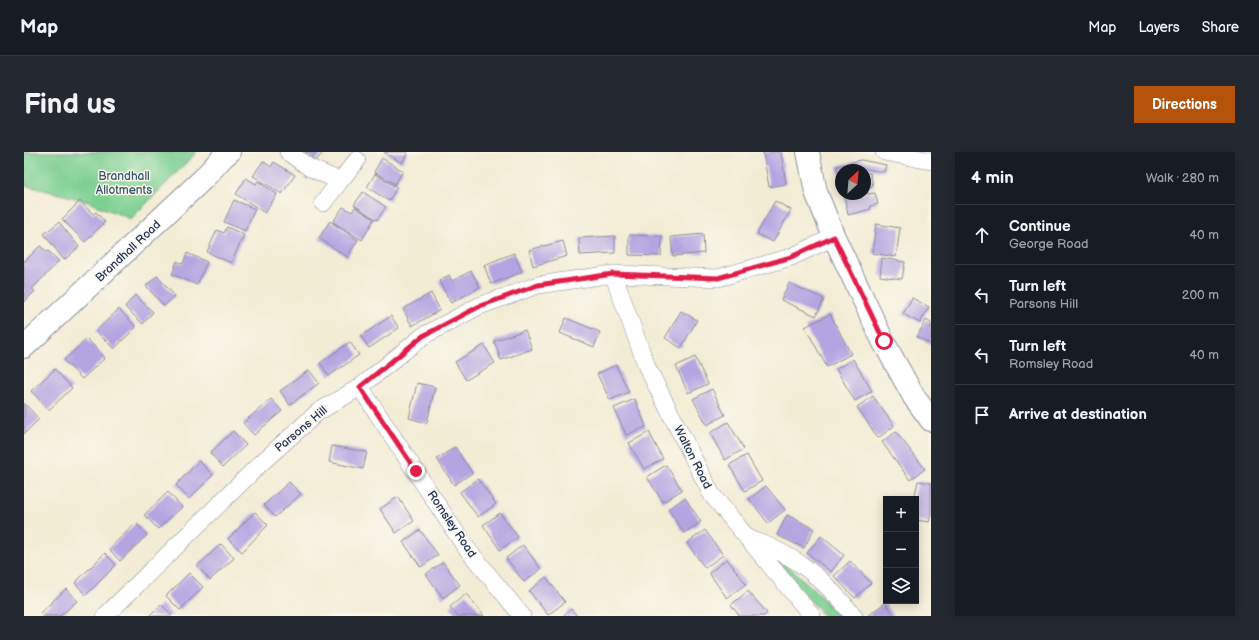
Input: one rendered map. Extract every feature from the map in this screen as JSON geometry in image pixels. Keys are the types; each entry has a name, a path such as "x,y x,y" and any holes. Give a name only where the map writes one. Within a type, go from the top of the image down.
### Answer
{"street":[{"name":"Brandhall Road","path":"24,347 230,152"},
{"path":"288,152 310,168 340,181"},
{"path":"884,152 931,161"},
{"path":"812,153 816,192 834,237 884,341 914,397 931,420"},
{"path":"323,203 357,160"},
{"name":"Parsons Hill","path":"104,616 270,454 318,412 360,387 423,336 480,306 538,285 613,274 718,278 791,257 834,237"},
{"name":"Walton Road","path":"613,274 647,366 712,495 812,616"},
{"name":"Romsley Road","path":"360,387 464,545 522,616"},
{"path":"748,538 792,558 808,568 825,583 854,616"}],"green space":[{"name":"Brandhall Allotments","path":"24,152 197,152 131,219 83,200 24,185"},
{"path":"774,554 817,592 838,616 824,616 796,584"}],"building":[{"path":"305,152 324,152 315,161"},
{"path":"384,152 408,152 402,163"},
{"path":"763,152 781,152 786,184 769,187"},
{"path":"382,158 403,171 395,184 374,172"},
{"path":"861,160 886,165 884,172 871,170 871,164 845,164"},
{"path":"263,161 271,167 274,162 295,175 282,194 253,176"},
{"path":"375,174 397,187 389,201 367,187"},
{"path":"246,178 256,184 258,181 277,194 265,213 236,194"},
{"path":"363,192 386,207 377,220 354,205"},
{"path":"875,193 878,204 870,206 871,209 848,215 845,200 871,200 871,194"},
{"path":"234,200 255,209 245,231 224,222"},
{"path":"80,201 93,214 96,212 105,222 85,242 62,219"},
{"path":"775,201 791,210 773,242 757,234"},
{"path":"343,207 352,212 355,207 374,219 362,240 333,222"},
{"path":"330,221 358,240 347,257 319,238"},
{"path":"59,222 79,247 64,260 44,234"},
{"path":"876,224 900,228 896,257 872,253"},
{"path":"227,227 244,235 231,263 207,252 217,230 224,233"},
{"path":"703,234 704,253 673,256 671,237"},
{"path":"629,235 662,236 661,256 629,255"},
{"path":"615,236 615,253 580,255 579,238"},
{"path":"563,241 567,256 533,266 529,250"},
{"path":"40,246 59,261 32,289 35,291 24,302 24,260 25,261"},
{"path":"187,253 207,262 197,285 172,274 177,261 183,264"},
{"path":"514,253 522,272 491,284 484,265"},
{"path":"882,258 905,262 902,279 880,276"},
{"path":"471,271 480,287 451,303 439,281 449,275 452,281"},
{"path":"157,276 175,296 164,306 146,286"},
{"path":"789,283 824,299 816,316 781,300"},
{"path":"431,293 440,310 412,326 403,309"},
{"path":"135,295 153,312 143,324 125,307"},
{"path":"912,298 929,307 920,323 903,314"},
{"path":"119,309 136,327 114,349 96,331"},
{"path":"681,311 697,320 681,348 665,338"},
{"path":"830,314 851,354 827,367 805,327"},
{"path":"391,316 399,328 369,348 361,336"},
{"path":"566,318 600,332 594,347 560,333"},
{"path":"926,320 931,323 931,344 917,337"},
{"path":"525,330 532,349 501,360 494,341"},
{"path":"87,339 105,358 82,379 64,360"},
{"path":"350,342 359,355 329,376 320,363"},
{"path":"484,345 495,363 466,380 455,362"},
{"path":"695,357 708,384 688,393 676,366"},
{"path":"853,359 872,391 855,401 836,369"},
{"path":"616,365 629,392 610,400 597,374"},
{"path":"55,369 72,388 49,410 31,391"},
{"path":"309,370 319,383 290,405 280,391"},
{"path":"417,383 435,387 427,423 409,418"},
{"path":"712,389 725,415 707,425 693,399"},
{"path":"873,396 894,426 878,438 857,407"},
{"path":"271,399 282,411 254,435 243,423"},
{"path":"635,399 646,427 626,435 614,408"},
{"path":"24,403 39,419 24,434"},
{"path":"728,422 744,449 725,460 710,433"},
{"path":"233,431 246,445 223,467 210,453"},
{"path":"649,432 663,459 644,469 629,443"},
{"path":"896,432 925,469 910,480 882,442"},
{"path":"332,446 367,452 363,469 329,462"},
{"path":"455,447 472,473 454,485 437,459"},
{"path":"747,455 762,481 745,491 729,465"},
{"path":"199,461 213,475 189,499 176,485"},
{"path":"666,465 682,490 663,502 647,477"},
{"path":"478,479 496,504 478,517 460,492"},
{"path":"918,481 931,483 931,514 929,522 919,520 919,496 915,496"},
{"path":"289,482 301,494 275,517 264,505"},
{"path":"766,486 785,510 768,523 749,499"},
{"path":"168,492 182,507 158,529 144,515"},
{"path":"398,497 414,521 396,533 380,509"},
{"path":"685,498 701,522 684,533 668,509"},
{"path":"255,512 268,525 242,552 228,539"},
{"path":"500,513 518,537 500,550 483,525"},
{"path":"787,515 814,529 804,548 777,535"},
{"path":"136,523 147,535 120,561 109,549"},
{"path":"420,530 438,555 421,567 403,542"},
{"path":"705,530 723,555 705,568 687,543"},
{"path":"821,536 844,555 831,572 807,553"},
{"path":"221,544 234,558 210,580 197,566"},
{"path":"523,545 541,569 524,582 506,558"},
{"path":"105,553 116,565 86,595 75,583"},
{"path":"727,559 746,584 727,598 709,573"},
{"path":"850,561 871,583 855,598 834,576"},
{"path":"443,562 460,585 443,598 426,574"},
{"path":"189,573 203,587 180,610 166,596"},
{"path":"546,577 565,602 548,615 529,591"},
{"path":"66,589 77,601 60,616 43,616 40,613"},
{"path":"748,591 767,613 764,616 740,616 731,605"},
{"path":"466,594 484,616 457,616 450,607"},
{"path":"161,604 172,615 149,616"},
{"path":"886,604 894,616 867,616"},
{"path":"571,609 577,616 563,616"}],"route":[{"path":"416,471 360,387 423,336 480,306 538,285 613,274 718,278 791,257 834,237 884,341"}]}
